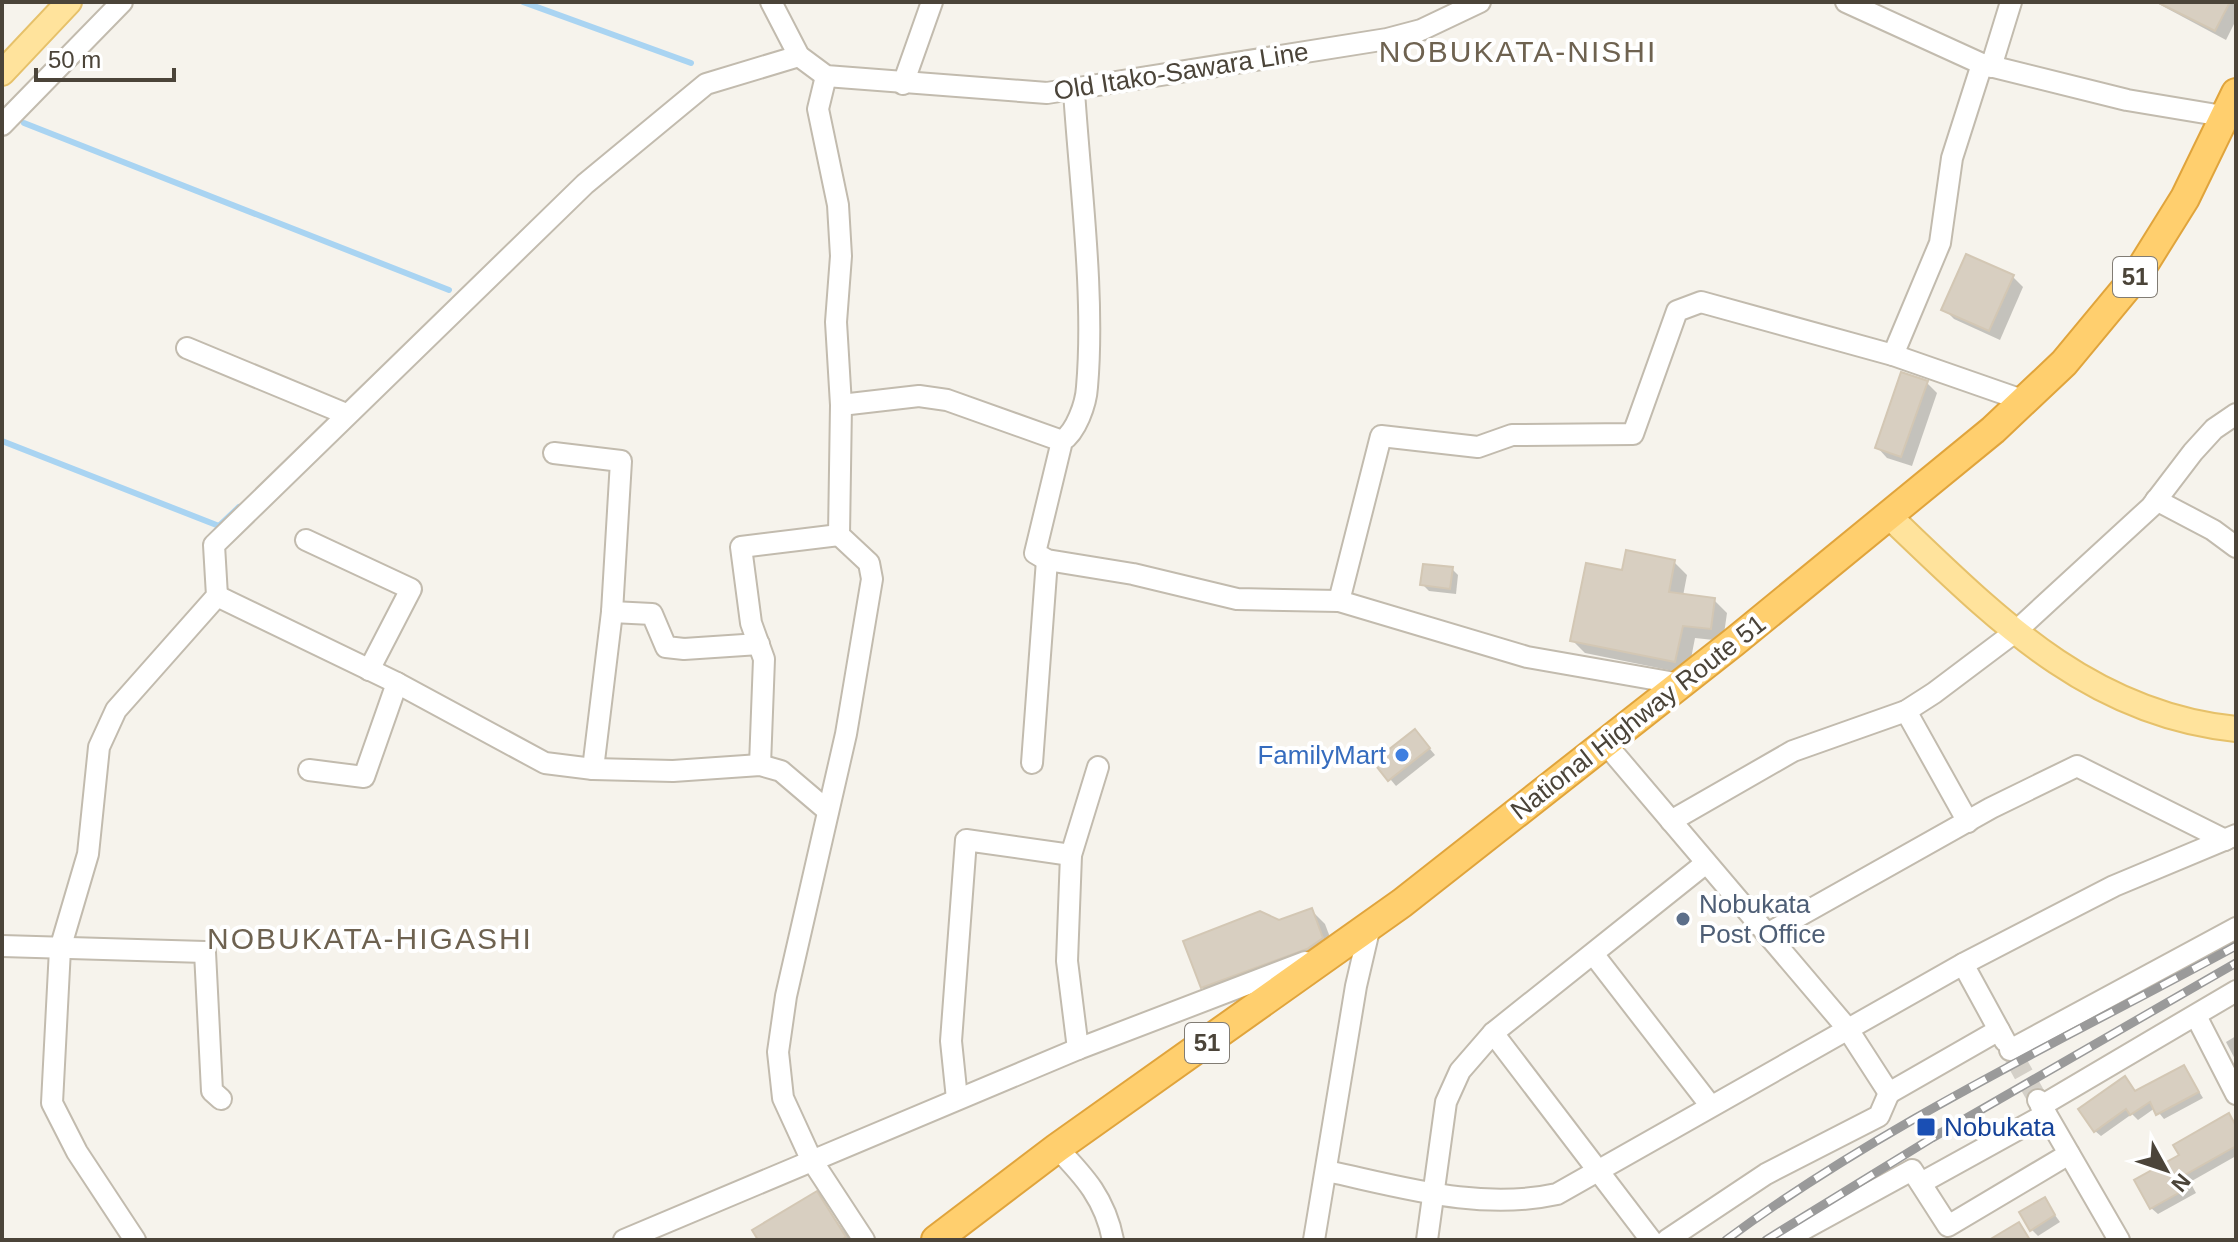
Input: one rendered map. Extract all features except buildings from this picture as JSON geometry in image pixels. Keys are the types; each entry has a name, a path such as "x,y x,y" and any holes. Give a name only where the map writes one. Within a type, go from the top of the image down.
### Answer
{"highway":[{"name":"National Highway Route 51","path":"936,1240 1057,1148 1370,926 1890,517 2025,401 2101,323 2137,275 2185,198 2232,109"}],"main road":[{"path":"2,73 69,2"},
{"path":"1890,517 2015,632 2094,688 2167,717 2236,729"}],"street":[{"path":"2,125 122,2"},
{"path":"771,2 799,56 826,76 818,109 838,205 841,256 836,322 841,405 839,535 869,563 872,579 846,734 786,996 778,1052 783,1098 811,1159 864,1240"},
{"path":"903,84 932,2"},
{"name":"Old Itako-Sawara Line","path":"826,76 1021,92 1074,91 1387,39 1421,30 1480,2"},
{"path":"1846,2 1987,65 2127,100 2232,109"},
{"path":"1893,355 1940,243 1952,158 2011,2"},
{"path":"135,1240 77,1152 52,1103 60,949 88,854 99,747 116,710 217,596 214,545 585,184 706,84 799,56"},
{"path":"1074,91 1088,326 1087,391 1071,435 1062,441 1035,553 1047,560 1133,574 1237,599 1339,601 1527,657 1681,684"},
{"path":"1339,601 1381,436 1478,447 1512,435 1633,434 1677,311 1701,302 1893,355 2025,401"},
{"path":"187,348 346,414"},
{"path":"841,405 919,396 947,400 1062,441"},
{"path":"1671,821 1793,751 1906,711 2015,632 2156,500 2214,429 2236,414"},
{"path":"554,453 621,461 612,612 593,769"},
{"path":"2156,500 2213,530 2236,547"},
{"path":"760,765 764,659 751,623 741,547 839,535"},
{"path":"306,540 411,589 369,670"},
{"path":"1032,763 1047,560"},
{"path":"217,596 397,683 545,763 593,769 673,771 760,765 781,771 828,811"},
{"path":"612,612 652,614 666,647 684,649 759,644"},
{"path":"309,770 364,777 397,683"},
{"path":"1906,711 1968,822"},
{"path":"1605,743 1847,1028 1889,1093"},
{"path":"1767,934 1968,822 2077,766 2231,838"},
{"path":"1078,1049 1067,961 1071,855 1098,767"},
{"path":"1327,1171 1434,1194 1524,1201 1557,1194 1963,964 2114,886 2231,838"},
{"path":"957,1099 951,1041 966,840 1071,855"},
{"path":"1427,1240 1446,1102 1460,1071 1493,1033 1706,863"},
{"path":"1314,1240 1356,986 1370,926"},
{"path":"1963,964 2012,1054 2236,928"},
{"path":"2,946 205,952 212,1091 221,1099"},
{"path":"624,1240 1078,1049 1339,949"},
{"path":"1594,955 1710,1105"},
{"path":"1921,1183 2236,991"},
{"path":"2196,1016 2236,1094"},
{"path":"1667,1240 1766,1174 1879,1116 1889,1093 1999,1030"},
{"path":"1493,1033 1651,1240"},
{"path":"2042,1107 2119,1240"},
{"path":"1057,1148 1102,1201 1113,1240"},
{"path":"1784,1240 1822,1231 1912,1170 1948,1226 2069,1154"}],"waterway":[{"path":"523,2 691,63"},
{"path":"24,123 449,290"},
{"path":"2,441 219,526 239,507"}],"tunnel":[{"path":"2014,1057 2038,1100"}],"railway":[{"path":"1726,1240 1848,1158 1911,1121 2236,946"},
{"path":"1766,1240 1932,1138 2236,963"}],"place":[{"name":"FamilyMart","path":"1402,755"},
{"name":"Nobukata Post Office","path":"1683,919"},
{"name":"Nobukata","path":"1926,1127"}],"district":[{"name":"NOBUKATA-NISHI","path":"1518,52"},
{"name":"NOBUKATA-HIGASHI","path":"370,939"}]}
